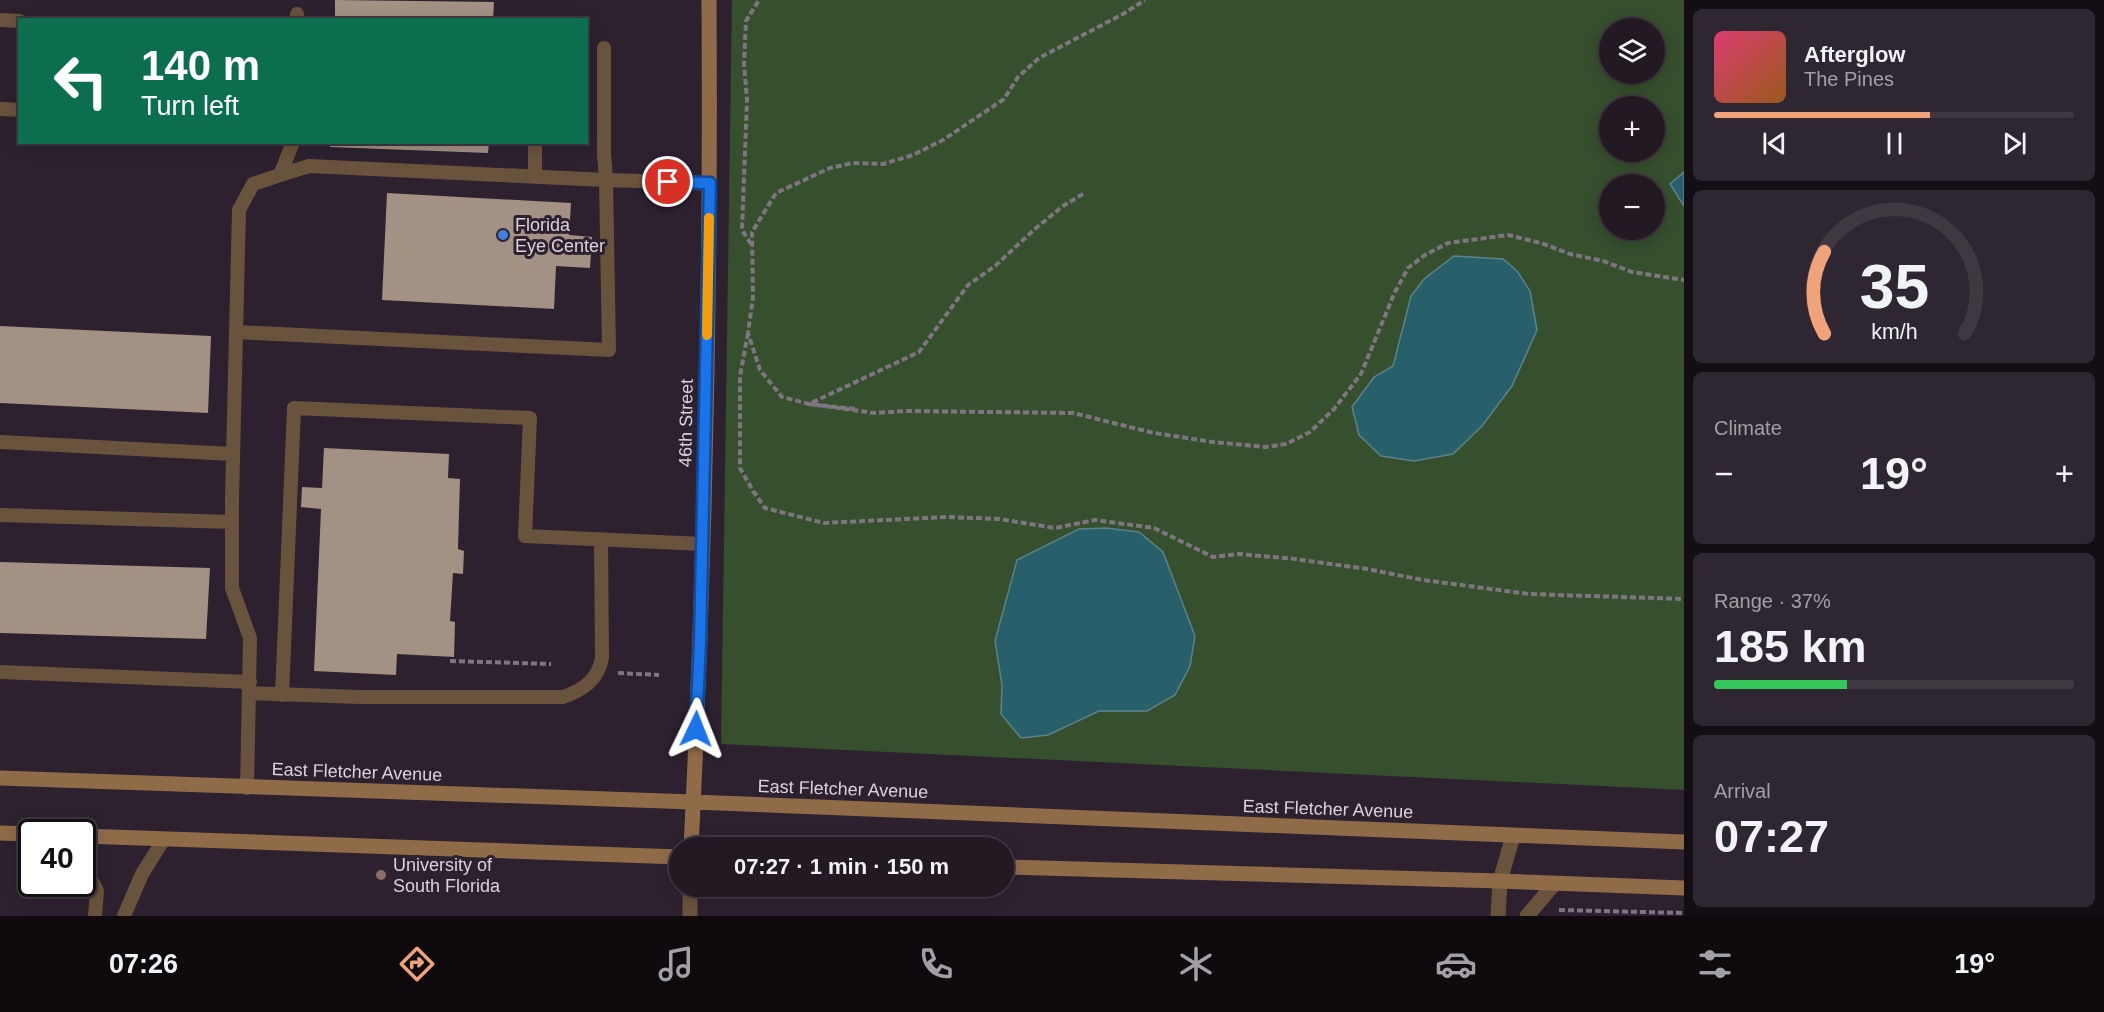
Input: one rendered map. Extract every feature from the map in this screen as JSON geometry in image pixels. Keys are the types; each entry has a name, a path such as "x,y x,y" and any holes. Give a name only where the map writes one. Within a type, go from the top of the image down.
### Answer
{"main road":[{"name":"46th Street","path":"691,837 703,544 710,183 709,0"},
{"name":"East Fletcher Avenue","path":"0,778 693,802 1684,842"},
{"path":"0,833 18,834"},
{"path":"96,837 669,857"},
{"path":"1014,867 1684,888"}],"street":[{"path":"1498,912 1500,881 1513,836"},
{"path":"1527,916 1555,883"},
{"path":"690,897 690,916"}],"lane":[{"path":"0,20 18,21"},
{"path":"236,332 609,350 604,48"},
{"path":"0,109 18,110"},
{"path":"280,175 291,144"},
{"path":"534,176 535,144"},
{"path":"247,788 250,638 232,588 232,522 238,210 253,184 309,166 710,183"},
{"path":"282,695 294,408 530,418 525,537 703,544"},
{"path":"0,442 233,454"},
{"path":"0,515 232,522"},
{"path":"0,672 250,687 282,695 563,697 589,684 600,671 602,658 601,540"},
{"path":"123,916 142,874 164,839"},
{"path":"95,916 96,889"}],"path":[{"path":"752,245 742,230 747,100 744,63 746,21 759,0"},
{"path":"1145,0 1123,14 1038,58 1018,76 1004,99 943,140 913,155 883,164 853,163 830,168 776,193 752,232 753,297 740,376 740,468 765,508 824,523 947,517 999,519 1055,528 1095,519 1154,528 1213,557 1239,554 1367,568 1423,580 1528,594 1684,599"},
{"path":"809,404 919,352 968,285 995,266 1063,206 1083,194"},
{"path":"748,333 760,370 782,397 809,404 874,413 907,411 1073,413 1154,433 1266,447 1286,444 1310,432 1326,417 1361,374 1394,294 1408,268 1425,255 1448,243 1508,235 1541,243 1570,254 1603,261 1632,272 1684,280"},
{"path":"809,404 855,409"},
{"path":"450,661 551,664"},
{"path":"609,672 659,675"},
{"path":"1565,910 1684,913"}],"green space":[{"path":"732,0 1684,0 1684,790 721,744"}],"water":[{"path":"1684,172 1684,206 1670,184"},
{"path":"1454,256 1503,259 1517,271 1530,291 1537,330 1512,386 1482,426 1453,454 1414,461 1381,456 1359,435 1352,407 1374,377 1393,366 1411,296 1424,279"},
{"path":"1106,528 1139,532 1163,552 1195,636 1190,666 1175,695 1147,711 1099,711 1048,735 1021,738 1001,714 1002,685 995,641 1017,560 1079,529"}],"building":[{"path":"335,0 494,2 493,18 335,18"},
{"path":"330,144 489,144 488,153 330,147"},
{"path":"387,193 571,203 569,235 592,237 590,268 556,266 554,309 382,300"},
{"path":"0,326 211,336 208,413 0,403"},
{"path":"324,448 449,454 448,478 460,479 458,549 464,551 463,574 453,573 450,621 455,622 454,657 397,654 396,675 314,671 321,509 301,507 302,487 322,488"},
{"path":"0,562 210,568 206,639 0,633"}],"slow traffic":[{"path":"707,335 709,218"}],"place":[{"name":"Florida Eye Center","path":"503,235"},
{"name":"University of South Florida","path":"381,875"}],"route":[{"path":"668,182 710,183 696,729"}]}
